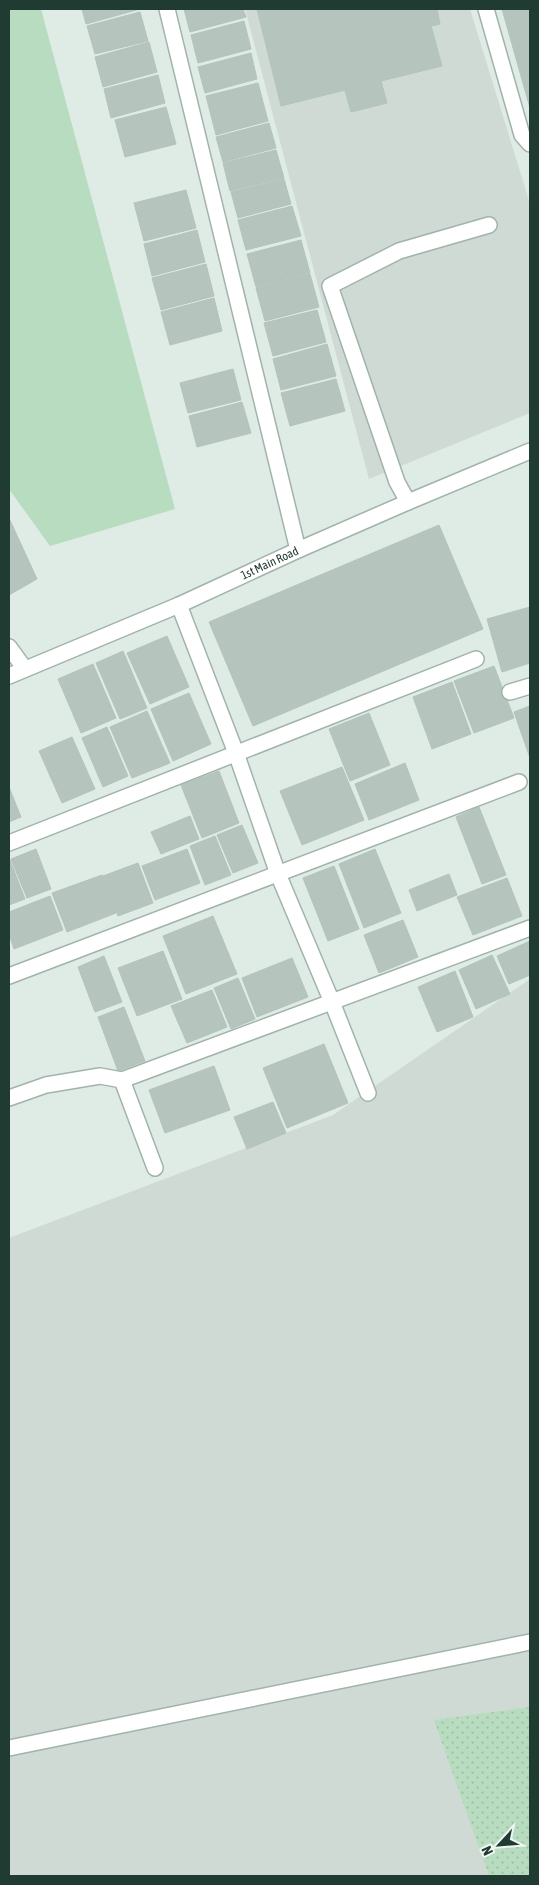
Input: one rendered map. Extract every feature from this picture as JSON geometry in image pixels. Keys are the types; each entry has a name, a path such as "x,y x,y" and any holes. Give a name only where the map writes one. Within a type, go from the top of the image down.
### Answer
{"street":[{"path":"167,9 298,550"},
{"path":"486,9 522,135 530,144"},
{"path":"408,502 397,482 330,286 399,251 489,224"},
{"name":"1st Main Road","path":"9,676 179,605 298,550 530,451"},
{"path":"179,605 236,753 278,874 368,1093"},
{"path":"9,647 25,669"},
{"path":"9,843 476,659"},
{"path":"510,692 530,686"},
{"path":"9,976 519,782"},
{"path":"9,1098 46,1085 100,1076 122,1080 530,928"},
{"path":"122,1080 155,1168"},
{"path":"9,1748 530,1642"}],"shaded area":[{"path":"245,9 470,9 530,204 530,413 369,479"},
{"path":"530,979 530,1876 9,1876 9,1238 333,1115"}],"green space":[{"path":"9,9 41,9 175,509 50,546 9,489"},
{"path":"530,1707 530,1876 489,1876 434,1720"}],"building":[{"path":"82,9 140,9 86,24"},
{"path":"184,9 243,9 246,17 190,32"},
{"path":"257,9 437,9 440,24 431,26 442,66 381,81 387,103 351,112 345,90 281,106"},
{"path":"502,9 530,9 530,108"},
{"path":"140,12 148,41 95,54 87,26"},
{"path":"244,21 251,49 198,63 191,35"},
{"path":"149,42 157,72 103,87 95,57"},
{"path":"251,53 257,79 205,93 198,67"},
{"path":"158,75 165,103 111,118 104,89"},
{"path":"258,83 268,121 216,135 206,96"},
{"path":"166,107 176,144 125,157 115,120"},
{"path":"269,123 276,148 223,162 216,137"},
{"path":"276,150 284,178 230,191 223,163"},
{"path":"284,179 291,204 238,218 231,192"},
{"path":"186,190 196,228 144,241 134,203"},
{"path":"292,206 301,236 246,250 238,220"},
{"path":"197,230 205,262 152,276 144,244"},
{"path":"301,240 310,273 256,287 247,254"},
{"path":"206,264 214,296 161,310 152,278"},
{"path":"310,274 319,307 265,321 256,288"},
{"path":"214,298 222,331 170,345 161,312"},
{"path":"317,310 326,342 273,356 264,323"},
{"path":"327,344 336,376 281,390 273,359"},
{"path":"233,369 241,400 188,413 180,383"},
{"path":"336,379 345,411 290,426 281,393"},
{"path":"242,402 251,433 197,447 189,416"},
{"path":"9,518 37,579 9,595"},
{"path":"439,525 483,629 253,726 209,622"},
{"path":"530,607 530,663 502,672 487,619"},
{"path":"167,636 189,687 150,704 127,653"},
{"path":"123,651 147,708 120,719 96,663"},
{"path":"93,664 116,718 81,733 58,679"},
{"path":"494,666 514,718 474,733 454,681"},
{"path":"452,682 471,734 432,749 413,697"},
{"path":"189,693 211,744 173,761 151,709"},
{"path":"530,706 530,758 514,712"},
{"path":"147,711 170,763 132,778 110,727"},
{"path":"369,713 390,765 350,781 329,729"},
{"path":"107,727 128,776 103,787 82,738"},
{"path":"72,737 95,789 62,803 39,751"},
{"path":"405,763 419,800 369,820 355,784"},
{"path":"342,767 364,820 302,845 280,791"},
{"path":"219,771 239,823 202,838 181,785"},
{"path":"9,787 21,817 9,822"},
{"path":"479,807 506,875 482,884 456,817"},
{"path":"190,816 199,839 161,854 151,832"},
{"path":"242,825 258,863 233,873 217,835"},
{"path":"215,836 231,875 205,885 190,846"},
{"path":"36,849 51,889 27,898 11,859"},
{"path":"187,849 200,883 155,900 142,866"},
{"path":"375,849 401,913 364,928 339,864"},
{"path":"9,861 25,899 9,905"},
{"path":"138,863 153,903 118,916 103,876"},
{"path":"334,866 359,929 328,941 303,878"},
{"path":"449,874 457,895 417,911 409,890"},
{"path":"102,875 116,913 67,932 52,893"},
{"path":"507,878 522,916 473,935 457,897"},
{"path":"50,896 63,930 14,949 9,934 9,912"},
{"path":"213,916 237,974 186,994 163,936"},
{"path":"403,920 418,957 379,973 364,935"},
{"path":"530,941 530,975 509,984 497,956"},
{"path":"163,951 182,999 137,1016 118,968"},
{"path":"492,955 510,994 476,1009 459,970"},
{"path":"104,956 122,1002 95,1012 78,967"},
{"path":"292,958 308,997 257,1017 242,978"},
{"path":"455,971 473,1017 437,1032 418,987"},
{"path":"238,978 255,1019 231,1029 214,988"},
{"path":"212,990 227,1027 187,1043 171,1006"},
{"path":"124,1007 145,1061 118,1071 98,1017"},
{"path":"324,1044 348,1103 287,1128 263,1068"},
{"path":"214,1066 230,1110 165,1133 149,1090"},
{"path":"273,1102 286,1133 247,1149 234,1117"}]}
